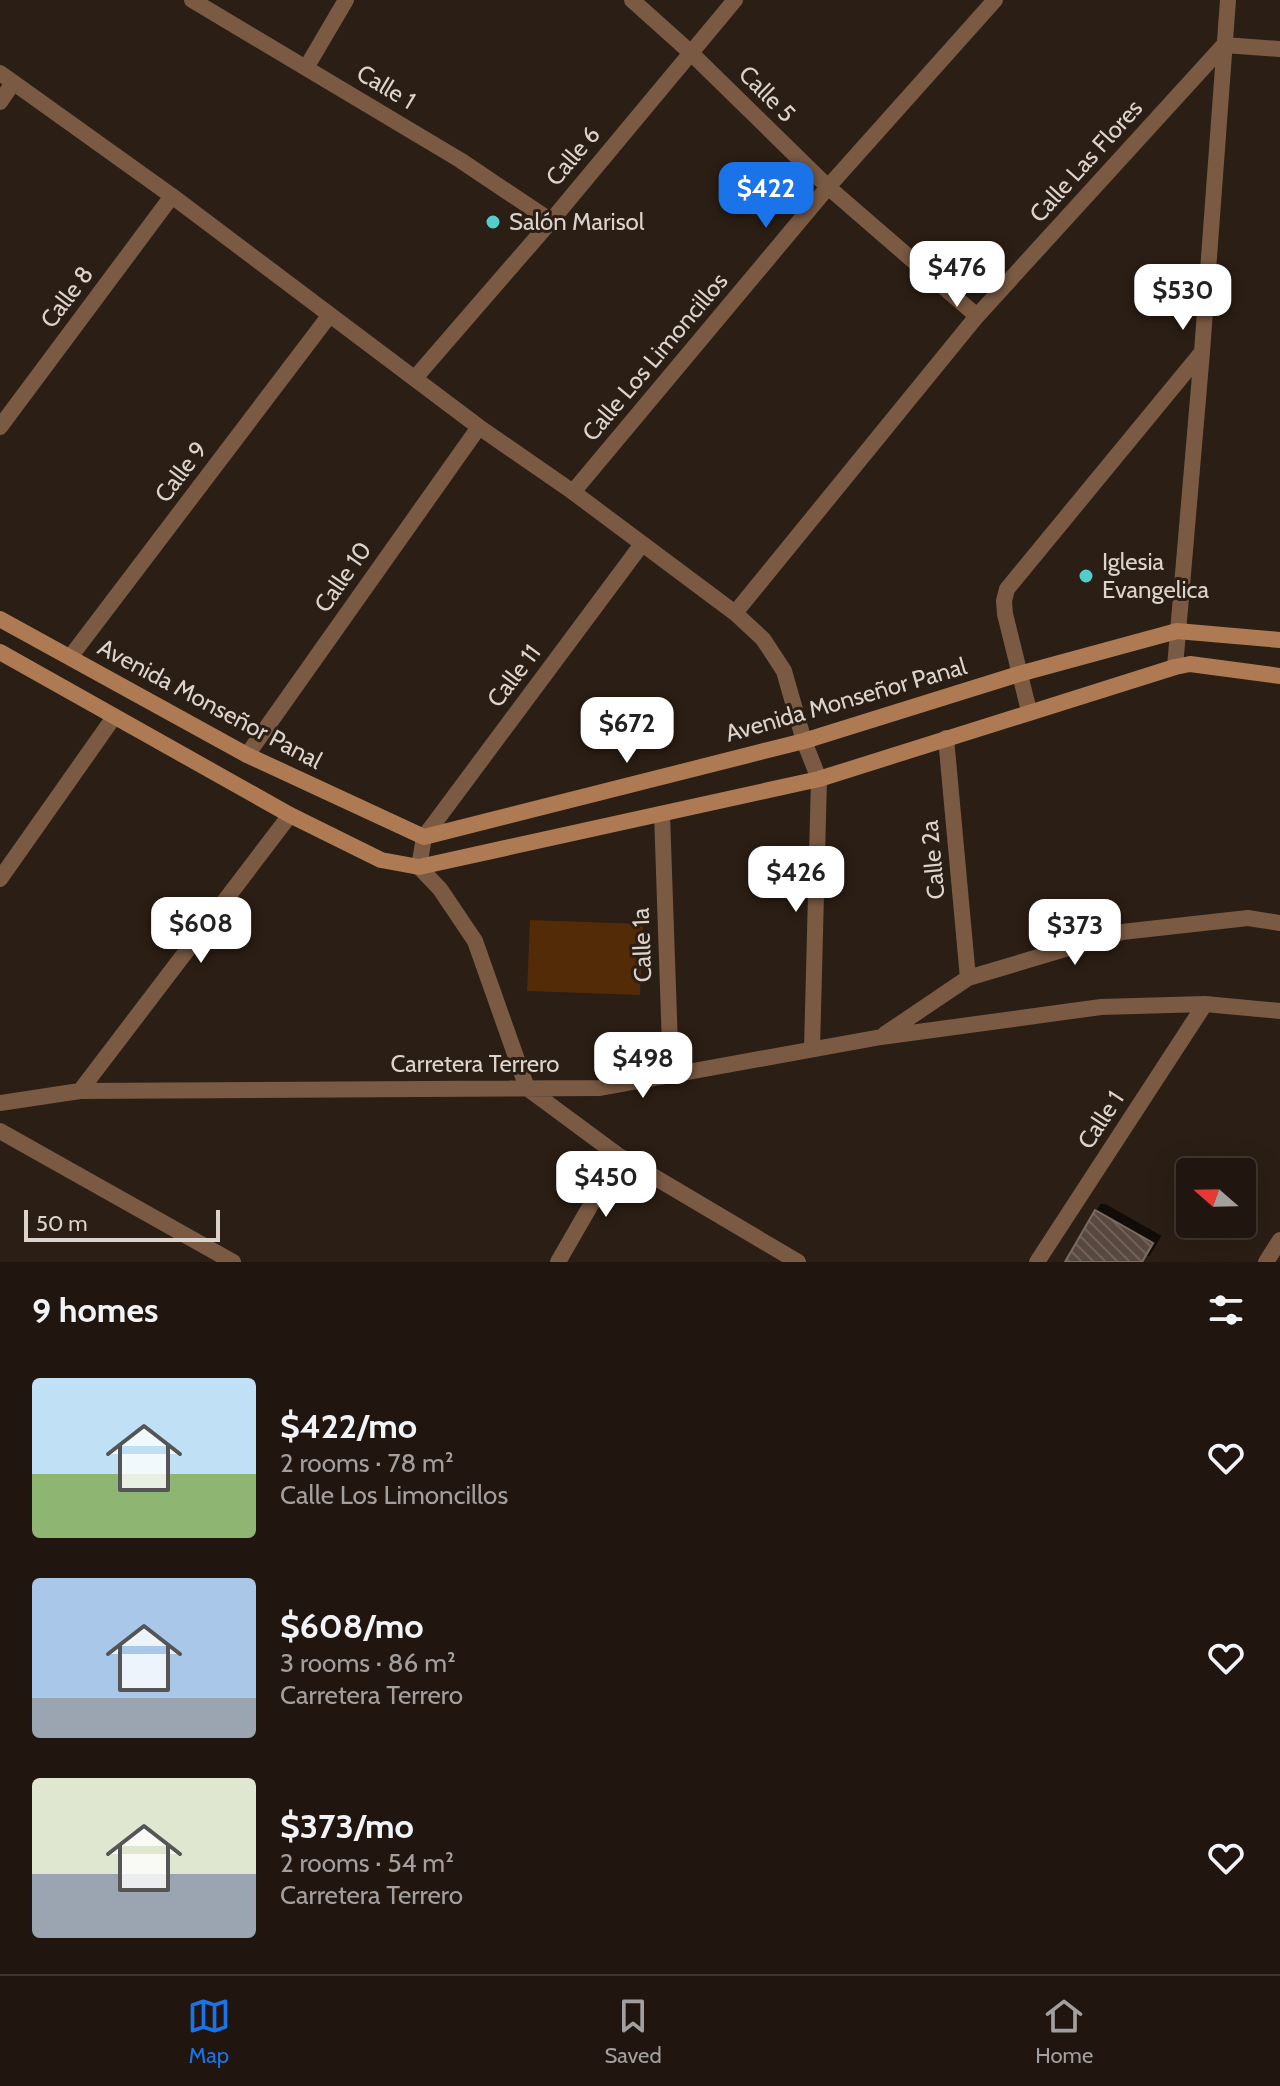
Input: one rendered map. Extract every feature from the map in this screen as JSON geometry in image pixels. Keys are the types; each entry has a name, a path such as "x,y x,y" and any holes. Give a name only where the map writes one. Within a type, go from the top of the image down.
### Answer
{"street":[{"name":"Calle 1","path":"192,0 460,160 551,221"},
{"path":"306,68 346,0"},
{"name":"Calle 5","path":"632,0 690,52 828,187 977,316"},
{"name":"Calle 6","path":"415,378 735,0"},
{"name":"Calle Los Limoncillos","path":"573,492 828,187 995,0"},
{"path":"1175,667 1228,0"},
{"path":"1224,45 1280,49"},
{"name":"Calle Las Flores","path":"735,613 977,316 1224,45"},
{"path":"0,102 6,78 172,196 479,427 573,492 735,613 763,639 784,671 804,741 819,779 812,1049"},
{"name":"Calle 8","path":"0,427 172,196"},
{"name":"Calle 9","path":"71,656 329,316"},
{"path":"1029,711 1005,614 1007,589 1202,352"},
{"name":"Calle 10","path":"247,755 479,427"},
{"name":"Calle 11","path":"424,837 642,544"},
{"name":"Avenida Monseñor Panal","path":"0,619 247,755 424,837 804,741 1019,674 1177,631 1280,640"},
{"path":"0,652 290,815 381,860 419,867 819,779 1175,667 1190,664 1280,676"},
{"path":"0,879 114,717"},
{"name":"Calle 2a","path":"946,738 968,978"},
{"name":"Calle 1a","path":"662,814 671,1075"},
{"path":"80,1091 290,815"},
{"path":"419,867 424,837"},
{"path":"419,867 440,889 475,941 527,1088 619,1156 788,1259"},
{"path":"881,1037 968,978 1122,932 1248,918 1280,923"},
{"name":"Calle 1","path":"1037,1262 1205,1004"},
{"name":"Carretera Terrero","path":"0,1103 80,1091 600,1088 881,1037 1101,1007 1205,1004 1280,1011"},
{"path":"0,1131 233,1262"},
{"path":"558,1262 619,1156"},
{"path":"1266,1262 1280,1240"}],"shaded area":[{"path":"530,920 643,924 640,995 527,991"}],"building":[{"path":"1095,1210 1153,1243 1142,1262 1065,1262"}],"place":[{"name":"Salón Marisol","path":"493,222"},
{"name":"Iglesia Evangelica","path":"1086,576"}]}
